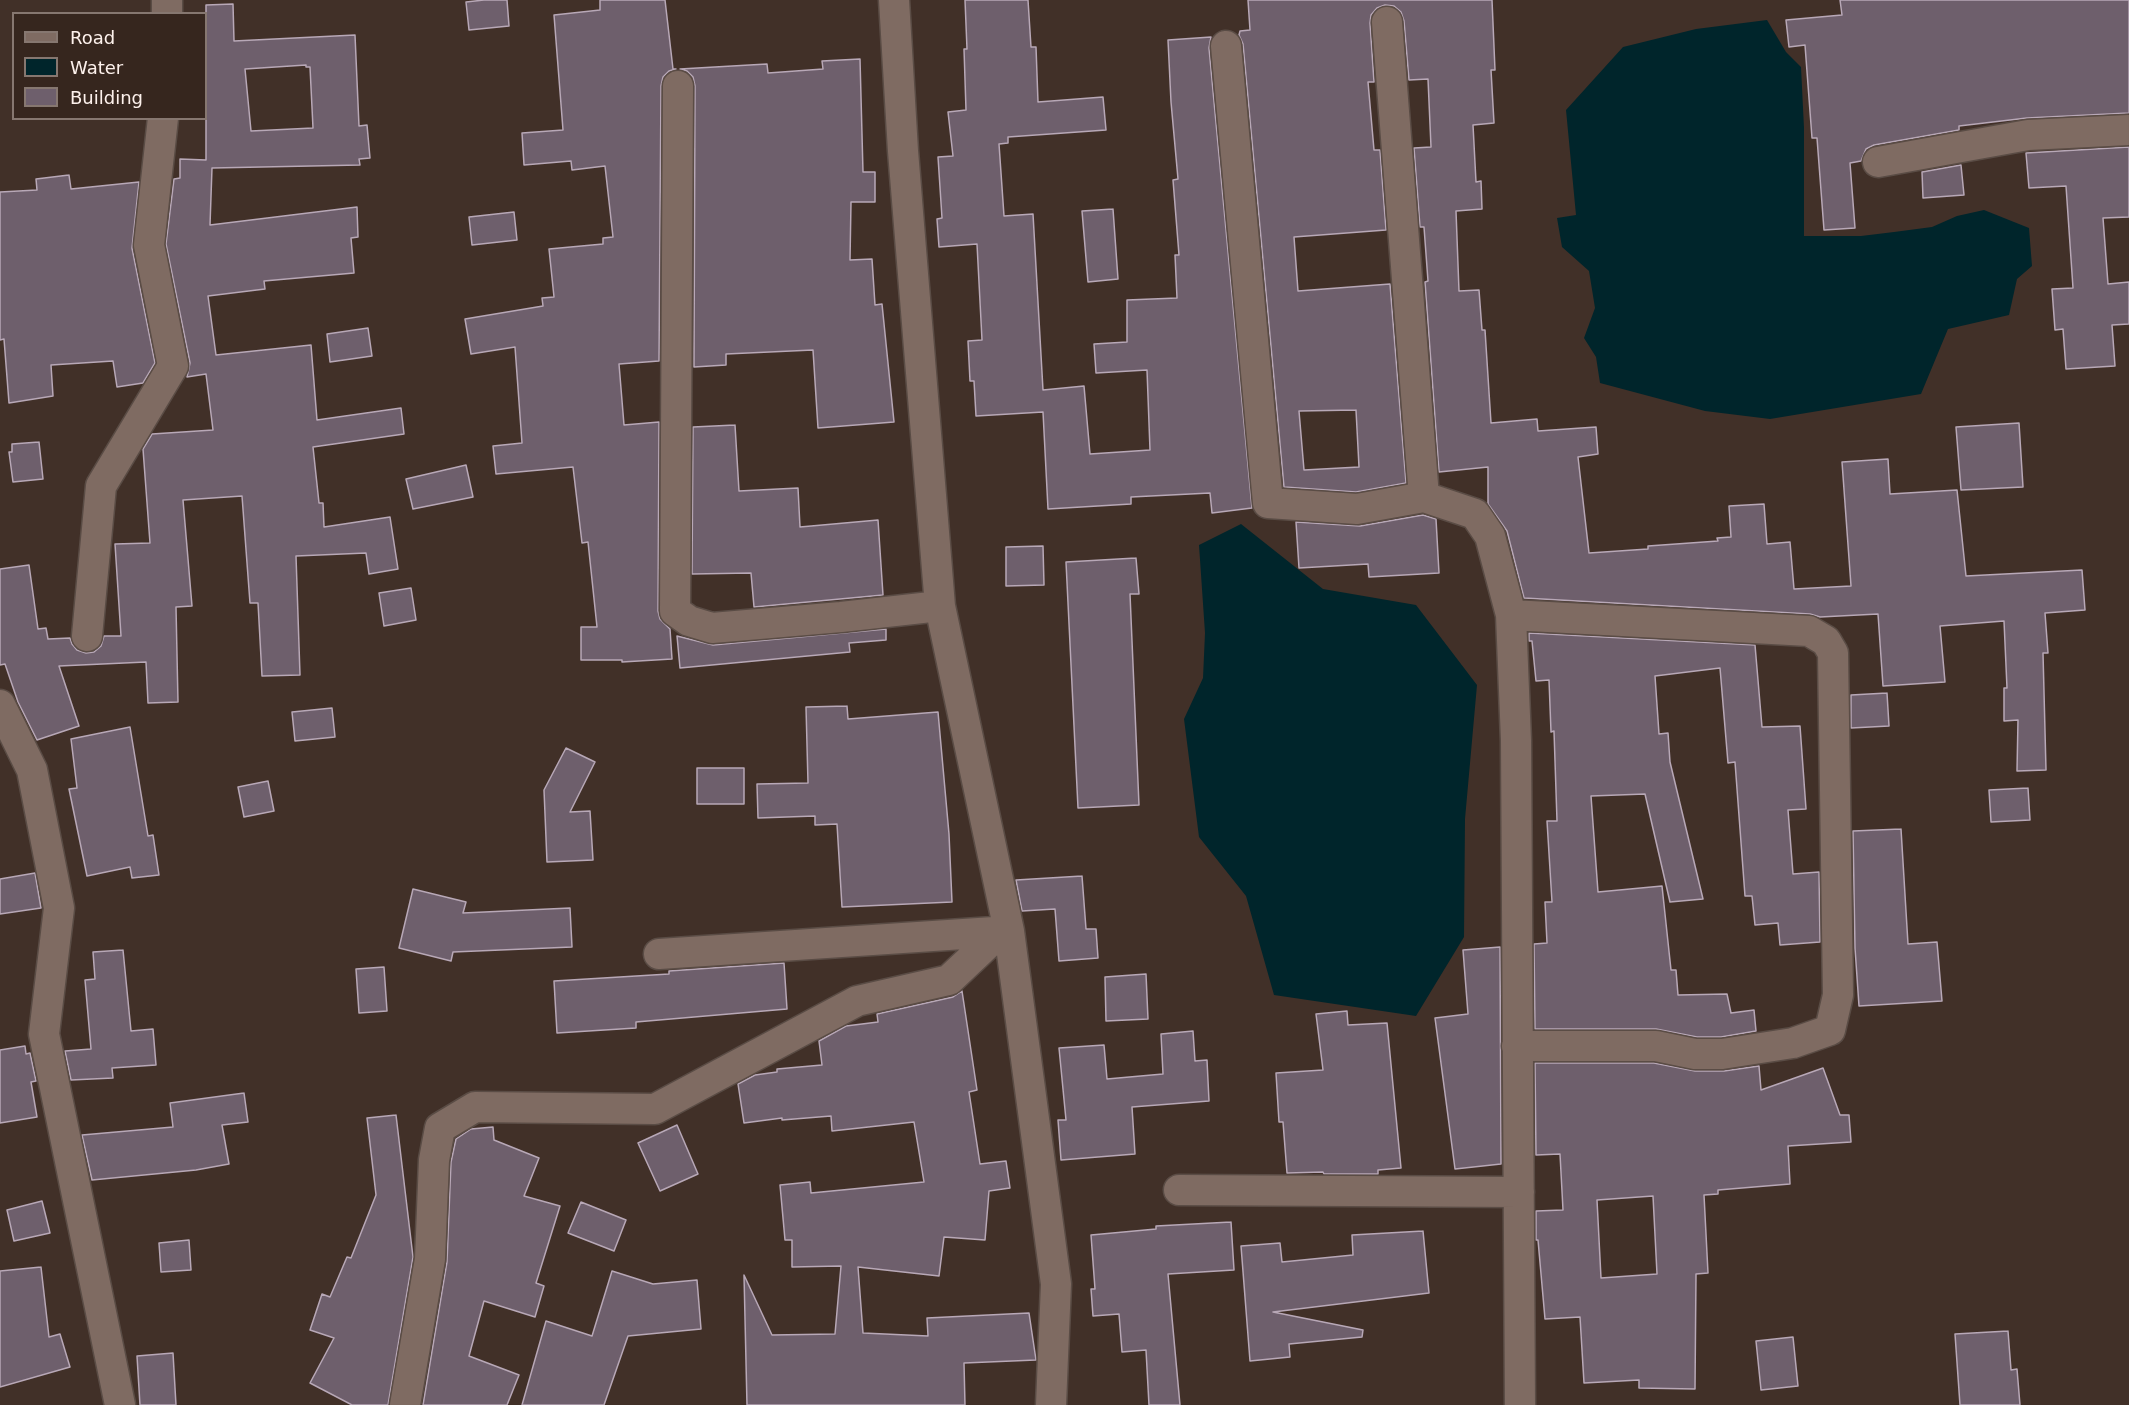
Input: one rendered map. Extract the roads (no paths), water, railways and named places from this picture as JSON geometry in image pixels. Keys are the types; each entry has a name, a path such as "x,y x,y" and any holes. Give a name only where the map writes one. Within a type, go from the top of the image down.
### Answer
{"street":[{"path":"894,0 903,151 940,606 1005,931 1056,1284 1052,1405"},
{"path":"1387,22 1424,497"},
{"path":"1226,46 1268,503 1357,509 1424,497 1475,514 1490,536 1512,615 1516,753 1520,1405"},
{"path":"678,86 675,611 689,621 712,628 940,606"},
{"path":"87,636 101,486 173,366 149,245 163,120"},
{"path":"1878,162 2028,135 2129,130"},
{"path":"1512,615 1809,631 1826,641 1833,653 1838,995 1830,1030 1793,1043 1722,1054 1695,1054 1656,1046 1517,1046"},
{"path":"0,705 32,770 59,908 44,1034 120,1405"},
{"path":"659,954 1005,931"},
{"path":"405,1405 430,1259 434,1160 440,1128 475,1107 655,1109 857,1001 949,980 1005,931"},
{"path":"1179,1190 1519,1192"}],"water":[{"path":"1767,20 1786,52 1801,67 1804,128 1804,236 1861,236 1932,227 1957,216 1984,210 2029,228 2032,266 2017,279 2009,315 1948,329 1921,394 1770,419 1705,411 1600,383 1596,357 1584,338 1595,308 1589,271 1562,247 1557,218 1576,215 1566,110 1623,47 1696,29"},
{"path":"1241,524 1323,589 1416,605 1477,685 1465,819 1464,937 1416,1016 1274,995 1246,896 1199,837 1184,719 1203,678 1205,633 1199,545"}]}
